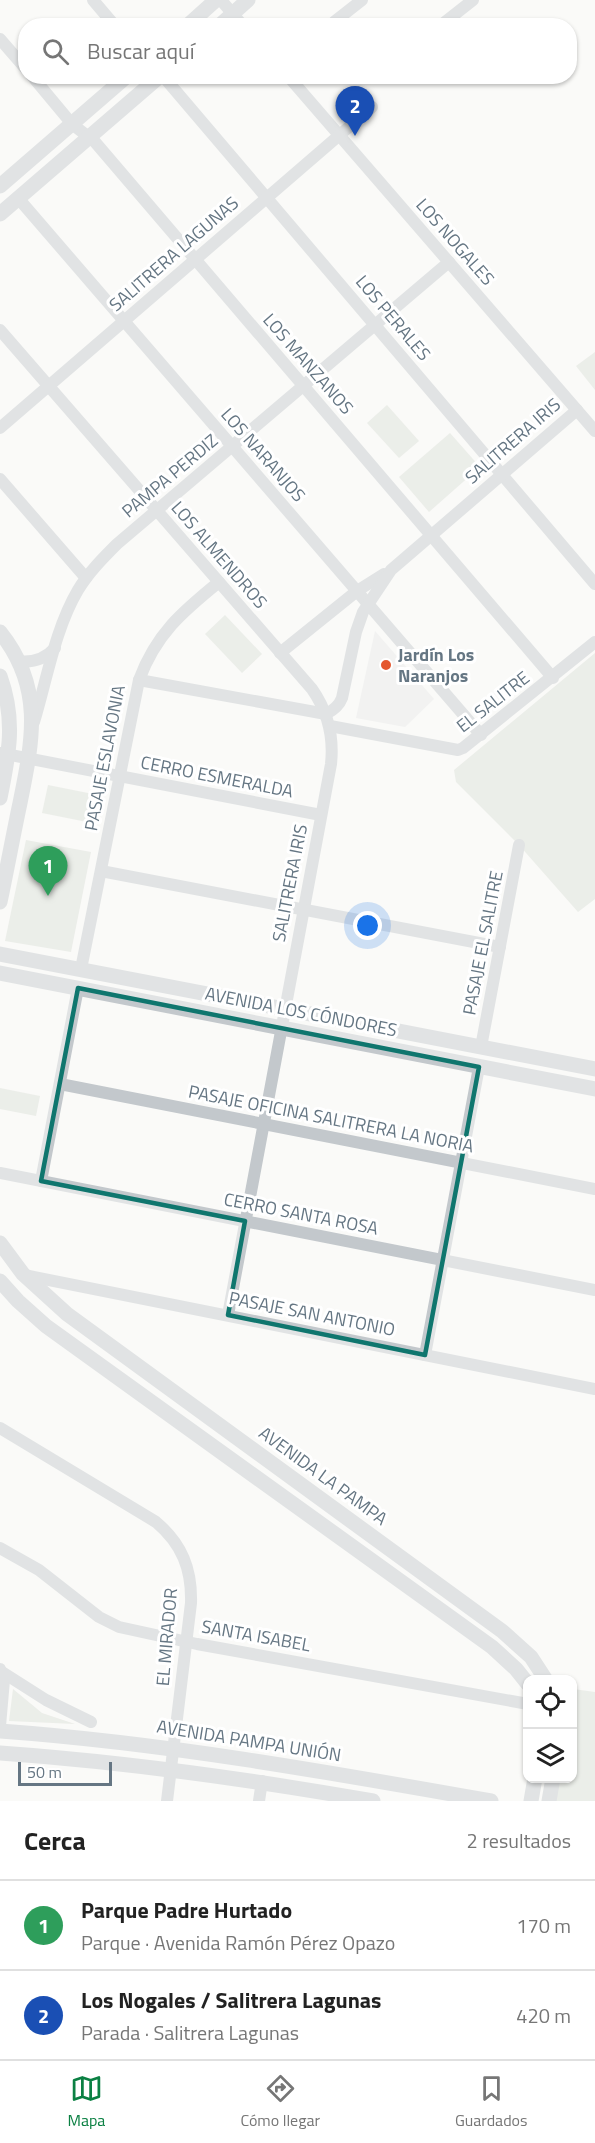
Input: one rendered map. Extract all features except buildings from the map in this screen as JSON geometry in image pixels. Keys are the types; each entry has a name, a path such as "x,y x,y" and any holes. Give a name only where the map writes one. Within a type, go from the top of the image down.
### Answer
{"street":[{"path":"93,0 108,18"},
{"path":"196,18 216,0"},
{"path":"221,0 236,18"},
{"path":"228,18 248,0"},
{"path":"339,18 362,0"},
{"path":"450,18 473,0"},
{"path":"0,39 18,60"},
{"name":"LOS MANZANOS","path":"39,84 72,124 90,137 553,678"},
{"path":"0,185 118,84"},
{"path":"0,214 152,84"},
{"name":"LOS PERALES","path":"168,84 595,584"},
{"name":"LOS NOGALES","path":"295,84 595,431"},
{"name":"SALITRERA LAGUNAS","path":"0,428 372,107"},
{"name":"LOS NARANJOS","path":"18,198 481,735"},
{"name":"PAMPA PERDIZ","path":"33,729 68,612 86,578 106,555 448,262"},
{"name":"LOS ALMENDROS","path":"0,330 312,689 328,720 332,751 331,764"},
{"name":"SALITRERA IRIS","path":"280,654 357,591 391,570 577,410"},
{"path":"0,479 86,578"},
{"name":"SALITRERA IRIS","path":"328,720 342,698 356,632 367,603 391,570"},
{"name":"PASAJE ESLAVONIA","path":"81,969 139,680 151,651 170,625 219,582"},
{"path":"0,632 18,661 29,694 33,729 0,902"},
{"name":"EL SALITRE","path":"139,680 458,750 481,735 595,642"},
{"path":"18,661 36,660 47,655 56,647"},
{"path":"0,676 5,690 10,722 4,753 0,798"},
{"name":"CERRO ESMERALDA","path":"4,753 321,815"},
{"name":"SALITRERA IRIS","path":"285,1009 331,764"},
{"name":"PASAJE EL SALITRE","path":"481,1047 519,845"},
{"path":"101,872 500,947"},
{"name":"AVENIDA LOS CÓNDORES","path":"0,954 595,1069"},
{"name":"AVENIDA LOS CÓNDORES","path":"0,973 595,1089"},
{"path":"41,1181 78,988"},
{"path":"228,1315 285,1009"},
{"path":"425,1354 480,1067"},
{"name":"PASAJE OFICINA SALITRERA LA NORIA","path":"60,1084 595,1189"},
{"name":"CERRO SANTA ROSA","path":"0,1173 595,1290"},
{"name":"AVENIDA LA PAMPA","path":"0,1243 22,1274 67,1314 502,1631 531,1657 543,1675"},
{"name":"PASAJE SAN ANTONIO","path":"22,1274 595,1389"},
{"path":"0,1281 46,1326 492,1647 523,1678"},
{"name":"EL MIRADOR","path":"0,1428 147,1516 166,1530 184,1555 190,1575 191,1603 167,1801"},
{"name":"SANTA ISABEL","path":"0,1548 39,1570 91,1611 109,1622 130,1630 523,1703"},
{"path":"1,1670 46,1700 91,1722"},
{"path":"0,1726 4,1680 1,1670"},
{"name":"AVENIDA PAMPA UNIÓN","path":"0,1731 262,1761 491,1801"},
{"path":"0,1753 171,1769 262,1781 348,1799 373,1801"},
{"path":"259,1801 262,1781"},
{"path":"531,1801 534,1783"},
{"path":"549,1801 552,1783"}],"highlighted area":[{"path":"78,988 479,1067 425,1355 228,1315 245,1221 41,1181"}],"shaded area":[{"path":"595,352 595,390 576,366"},
{"path":"387,405 419,441 399,458 367,423"},
{"path":"450,433 480,467 429,512 399,477"},
{"path":"225,615 262,654 242,673 205,634"},
{"name":"Jardín Los Naranjos","path":"375,631 434,699 405,727 356,718"},
{"path":"595,653 595,899 578,912 519,845 456,782 454,770"},
{"path":"48,785 98,795 92,823 42,813"},
{"path":"26,840 91,852 71,952 5,941"},
{"path":"0,1088 40,1096 36,1116 0,1109"},
{"path":"13,1689 42,1713 75,1724 9,1721"},
{"path":"577,1690 595,1692 595,1801 555,1801 557,1783 577,1783"}],"place":[{"name":"Los Nogales / Salitrera Lagunas","path":"355,136"},
{"name":"Jardín Los Naranjos","path":"386,665"},
{"name":"Parque Padre Hurtado","path":"48,896"}]}
